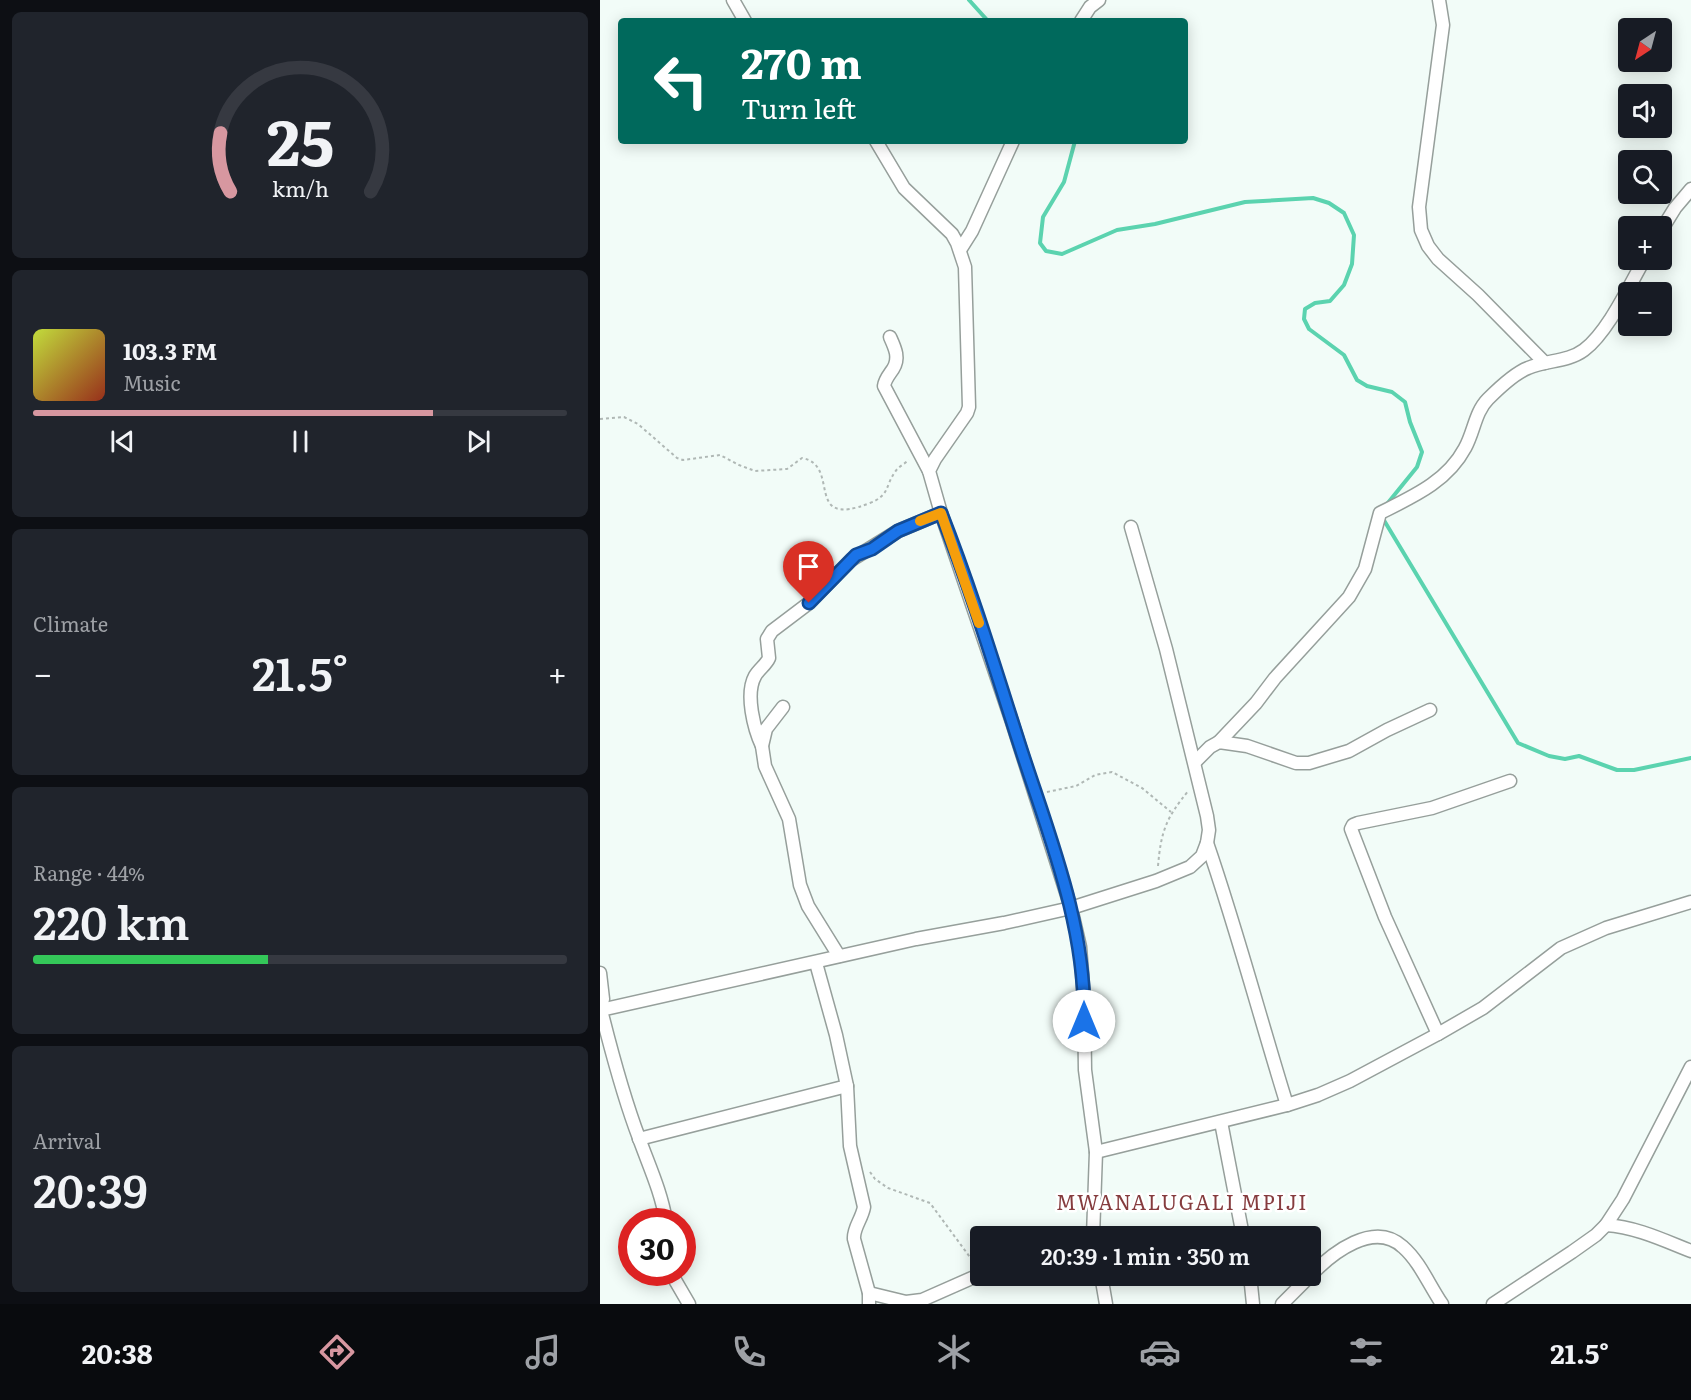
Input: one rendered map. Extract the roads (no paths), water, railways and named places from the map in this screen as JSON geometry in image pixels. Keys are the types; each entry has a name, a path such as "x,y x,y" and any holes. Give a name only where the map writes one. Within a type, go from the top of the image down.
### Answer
{"street":[{"path":"733,0 743,18"},
{"path":"1083,18 1099,0"},
{"path":"1439,0 1443,26 1419,207 1421,230 1428,246 1438,259 1478,295 1545,363"},
{"path":"878,144 904,188 952,234 965,267 969,406 967,413 929,471"},
{"path":"960,250 972,231 1012,144"},
{"path":"1670,216 1691,189"},
{"path":"1195,762 1210,747 1219,742 1256,703 1283,669 1349,597 1365,569 1380,513 1431,487 1443,476 1466,447 1483,404 1516,375 1527,368 1582,352 1596,339 1607,325 1638,270"},
{"path":"890,337 897,362 884,386 929,471 941,513 1036,794 1071,908 1080,947 1084,999 1085,1070 1096,1152 1093,1226"},
{"path":"839,956 808,906 800,885 789,819 765,766 762,746 752,717 753,678 769,658 767,643 770,634 809,603 856,555 872,549 898,531 941,513"},
{"path":"601,1011 916,939 1071,908 1156,881 1190,867 1202,856 1207,843 1209,830 1207,816 1166,649 1131,527"},
{"path":"762,746 766,729 783,707"},
{"path":"1219,742 1247,746 1296,763 1310,763 1349,750 1430,710"},
{"path":"1438,1034 1385,917 1351,829 1358,823 1432,808 1510,781"},
{"path":"1207,843 1233,918 1287,1105"},
{"path":"1096,1152 1221,1122 1318,1095 1350,1081 1483,1008 1561,948 1606,928 1691,902"},
{"path":"816,963 847,1086 850,1146 864,1207 854,1239 869,1298 906,1302 922,1300 970,1273"},
{"path":"600,973 603,989 601,1011 615,1069 639,1139 655,1177 663,1208"},
{"path":"1493,1304 1596,1236 1606,1225 1637,1173 1691,1067"},
{"path":"639,1139 847,1086"},
{"path":"1221,1122 1241,1226"},
{"path":"1606,1225 1641,1231 1691,1251"},
{"path":"1321,1265 1342,1248 1362,1240 1382,1237 1394,1240 1404,1247 1419,1266 1442,1304"},
{"path":"678,1286 689,1304"},
{"path":"1103,1286 1106,1304"},
{"path":"1251,1286 1253,1304"},
{"path":"1282,1304 1300,1286"}],"waterway":[{"path":"969,0 985,18"},
{"path":"1074,144 1064,182 1043,217 1040,243 1046,251 1062,254 1117,230 1155,224 1245,202 1313,198 1329,203 1344,213 1354,235 1352,264 1344,285 1330,301 1315,303 1305,309 1304,319 1309,329 1344,355 1357,380 1367,386 1392,392 1405,402 1422,452 1417,467 1387,504"},
{"path":"1382,517 1518,743 1549,756 1565,759 1579,756 1617,770 1634,770 1691,758"}],"district":[{"name":"MWANALUGALI MPIJI","path":"1182,1203"}]}
